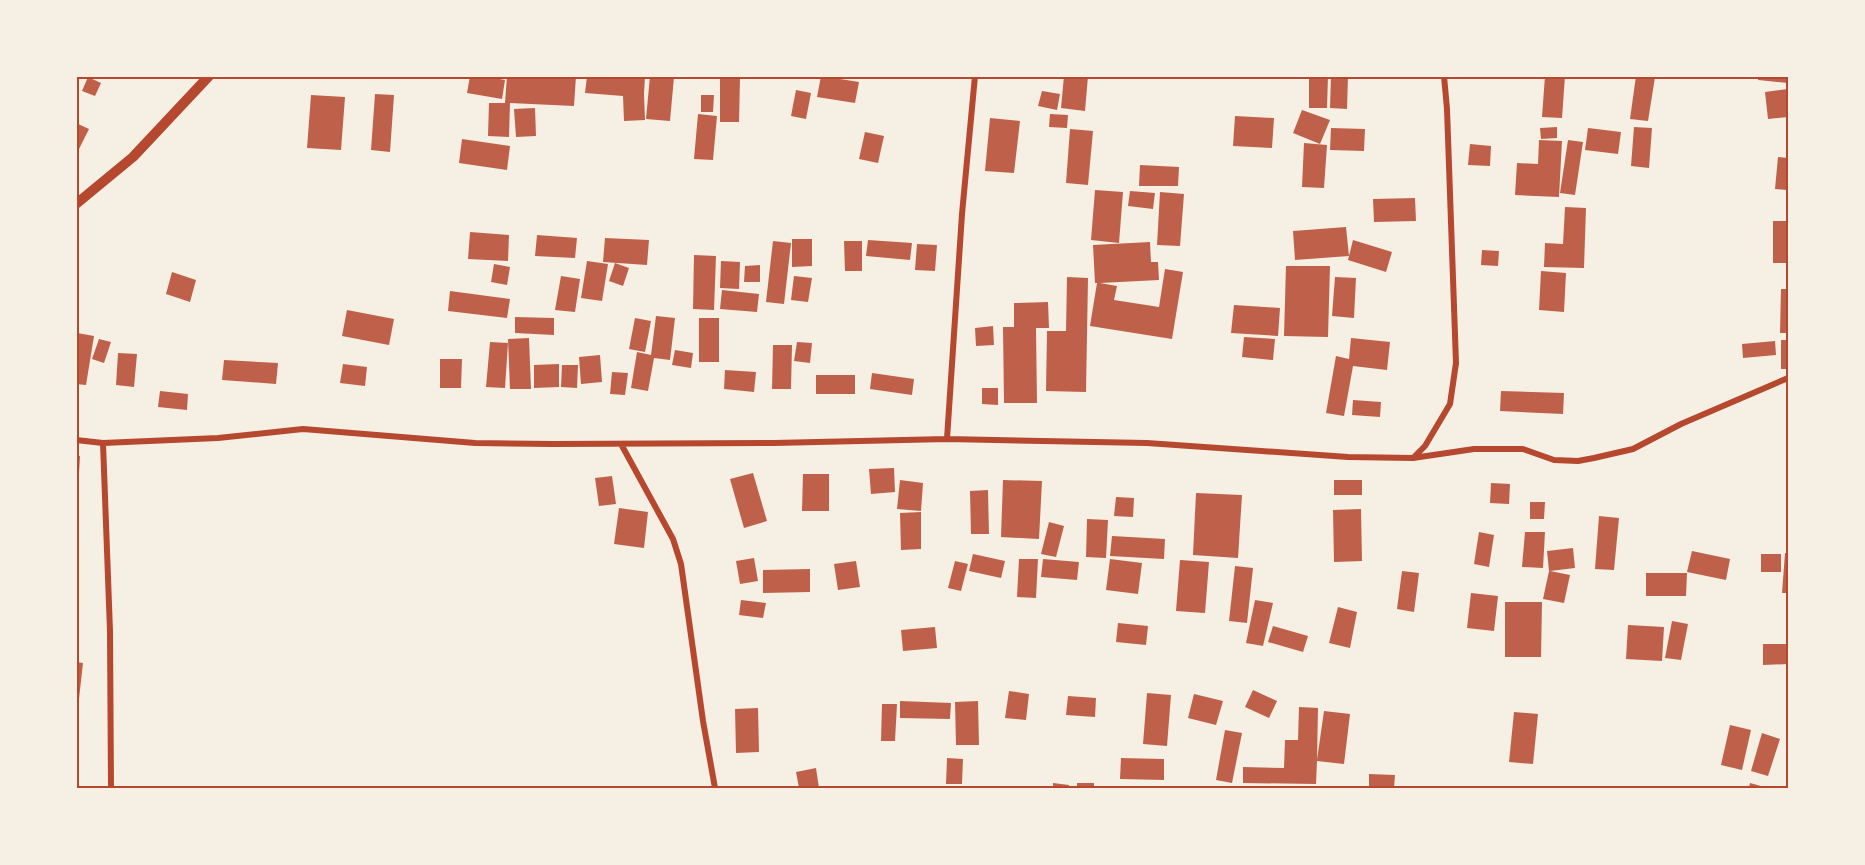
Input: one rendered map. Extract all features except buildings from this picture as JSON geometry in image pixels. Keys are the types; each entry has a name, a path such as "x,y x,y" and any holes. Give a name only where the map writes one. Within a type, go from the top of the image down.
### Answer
{"street":[{"path":"76,204 134,157 209,76"},
{"path":"947,439 962,214 975,76"},
{"path":"1413,458 1430,438 1450,404 1456,363 1444,76"},
{"path":"76,440 103,443 218,438 303,429 475,442 621,444 947,439 1147,443 1413,458 1474,449 1523,449 1554,460 1578,461 1633,449 1681,424 1788,378"},
{"path":"103,443 110,632 111,789"},
{"path":"621,444 673,539 681,564 715,789"}]}
